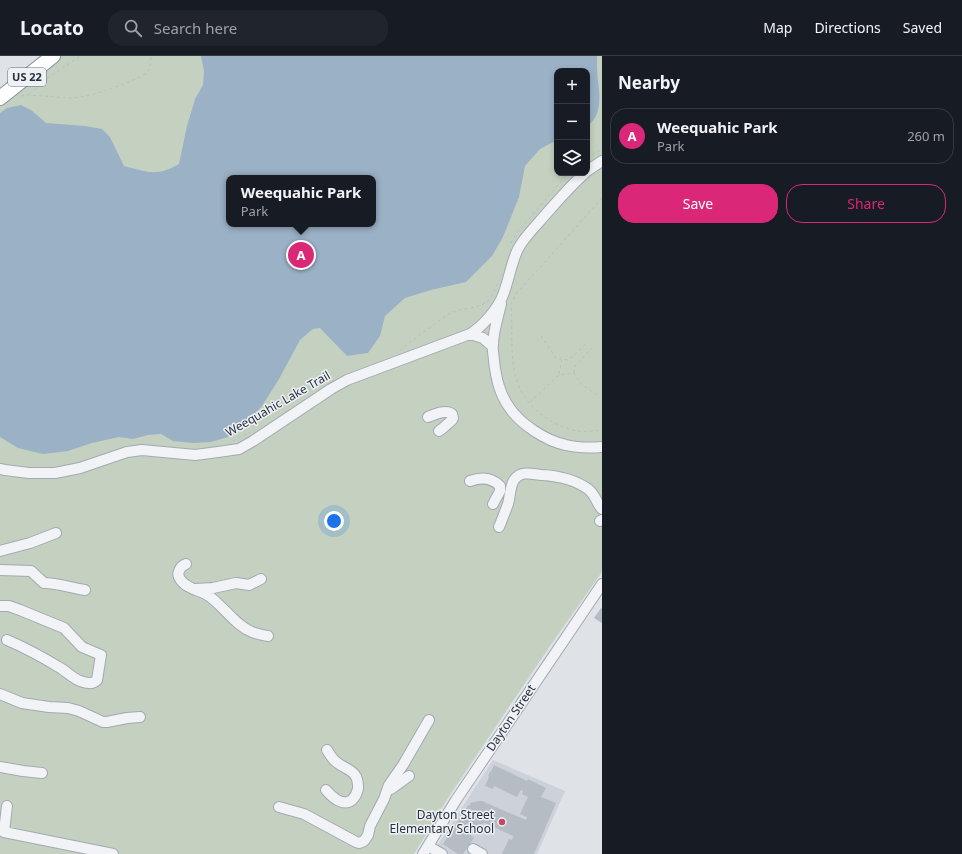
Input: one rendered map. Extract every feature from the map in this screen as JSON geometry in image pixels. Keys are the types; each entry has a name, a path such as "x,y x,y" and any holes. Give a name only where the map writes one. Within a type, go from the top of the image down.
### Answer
{"highway":[{"name":"US 22","path":"0,86 39,56"},
{"name":"US 22","path":"0,98 53,56"}],"street":[{"path":"590,169 602,161"},
{"path":"581,176 570,186 528,235 519,248 512,263 496,323 492,346 498,384 508,406 516,415 535,431 549,439 565,445 590,448 602,447"},
{"path":"0,469 29,473 55,473 80,468 127,452 142,450 195,455 239,449 347,380 470,334 484,324 503,296"},
{"path":"470,334 483,338 492,346"},
{"path":"428,417 445,412 450,412 452,414 452,420 439,431"},
{"path":"499,527 508,504 512,483 521,474 532,473 555,476 574,482 593,493 602,509"},
{"path":"470,481 487,478 497,482 500,486 500,491 493,504"},
{"path":"0,551 30,543 56,533"},
{"path":"186,564 181,567 178,576 185,584 210,597 248,630 268,636"},
{"path":"0,570 31,571 44,583 54,583 65,587 85,590"},
{"path":"193,589 236,583 249,585 261,580"},
{"name":"Dayton Street","path":"425,850 456,800 602,584"},
{"path":"0,606 9,606 64,628 82,647 101,656 97,680 93,683 74,678 68,672 41,656 7,640"},
{"path":"0,694 22,703 68,708 79,711 103,722 140,717"},
{"path":"278,807 304,814 352,840 362,843 366,839 370,826 389,785 403,765 429,720"},
{"path":"326,790 334,798 343,802 350,802 355,797 358,789 353,772 334,760 327,750"},
{"path":"0,767 42,773"},
{"path":"388,790 409,776"},
{"path":"7,806 2,832 113,854"},
{"path":"425,850 442,854"}],"path":[{"path":"28,95 46,80 80,56"},
{"path":"18,96 28,95 76,98 108,90 145,73 151,65 151,56"},
{"path":"590,156 602,149"},
{"path":"509,248 516,234 566,176"},
{"path":"602,198 520,289 511,303 512,354 515,376 523,395 543,416 566,429 579,431 602,430"},
{"path":"400,350 450,313 456,310 470,308 486,303 490,299 498,280"},
{"path":"542,336 556,358 562,360 572,358 588,342"},
{"path":"592,348 575,366 574,373 581,384 597,395"},
{"path":"559,375 562,360"},
{"path":"530,402 559,375 574,373"},
{"name":"Weequahic Lake Trail","path":"230,442 251,431"}],"shaded area":[{"name":"Dayton Street Elementary School","path":"493,760 565,791 537,854 436,854 433,852"}],"green space":[{"path":"61,56 602,56 602,572 550,646 448,798 414,854 0,854 0,104"}],"water":[{"path":"201,56 597,56 599,106 598,112 590,124 590,68 554,68 554,142 540,149 525,166 519,197 503,237 492,256 466,282 405,298 385,316 380,336 368,353 347,356 320,328 313,329 300,340 279,379 262,406 246,424 228,437 211,442 193,443 173,441 161,434 148,435 133,439 119,437 92,443 68,451 43,454 18,448 0,437 0,113 7,108 21,105 31,110 46,123 102,129 110,137 124,166 158,172 164,171 179,164 187,126 195,99 203,85 204,71"}],"building":[{"path":"601,608 602,609 602,623 594,618"},
{"path":"494,765 527,781 528,779 546,788 541,797 556,803 534,854 502,854 509,839 512,840 513,836 485,823 479,825 471,836 474,838 463,854 458,854 443,844 468,805 471,805 470,803 483,801 526,820 527,817 520,814 528,797 522,794 523,791 521,790 517,797 494,786 493,789 485,786"}],"place":[{"name":"Weequahic Park","path":"301,255"},
{"name":"Dayton Street Elementary School","path":"502,822"}]}
